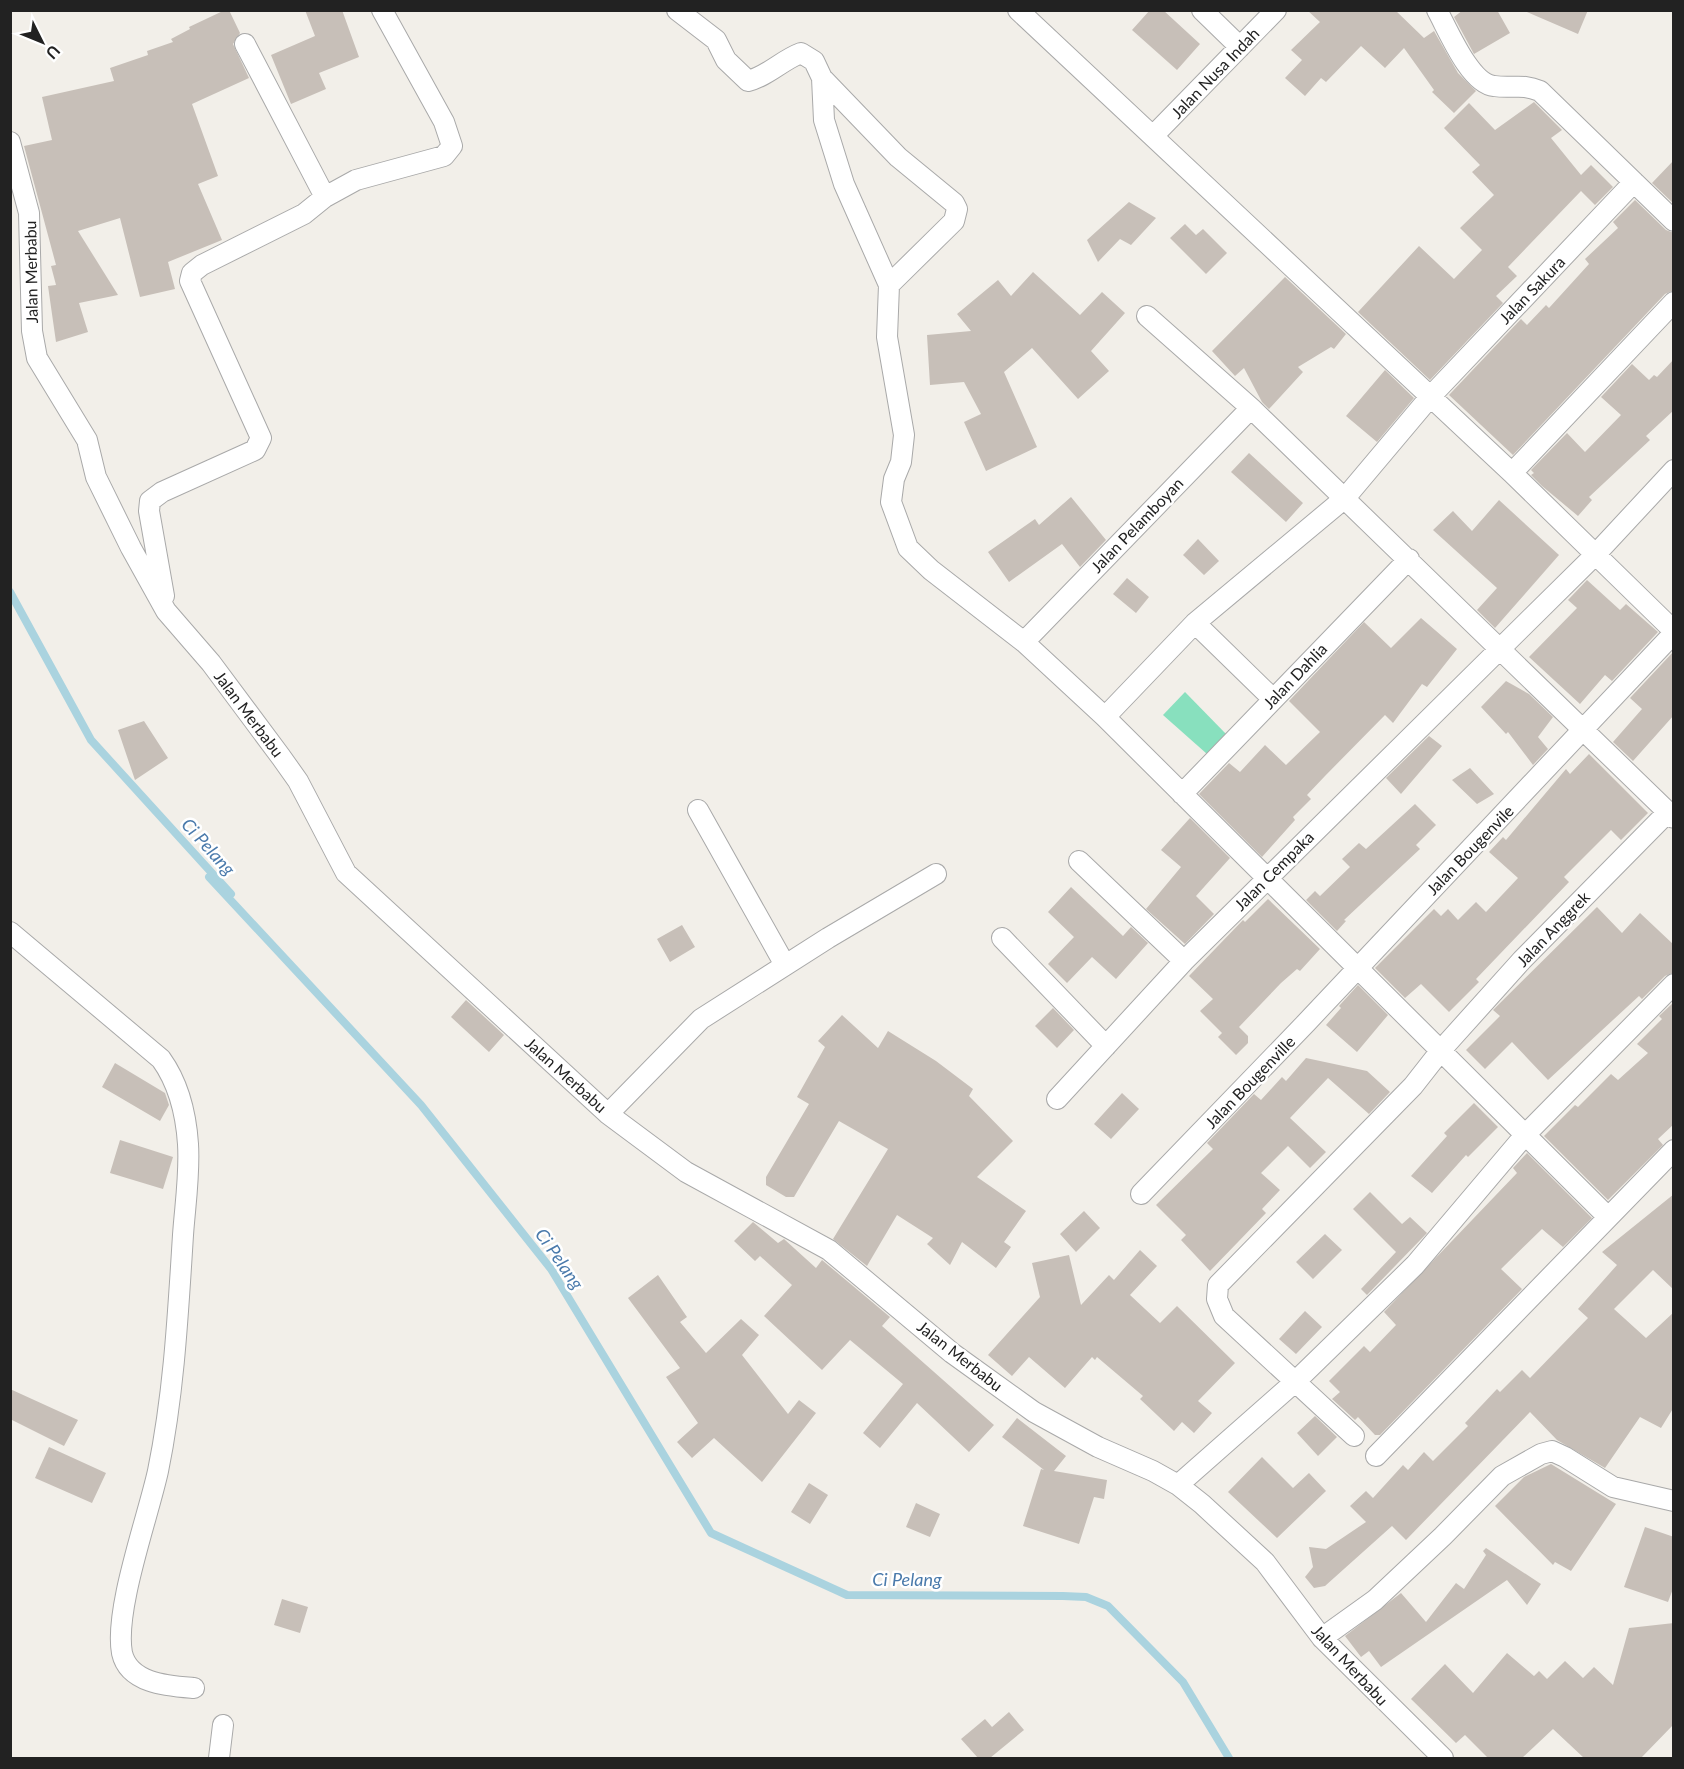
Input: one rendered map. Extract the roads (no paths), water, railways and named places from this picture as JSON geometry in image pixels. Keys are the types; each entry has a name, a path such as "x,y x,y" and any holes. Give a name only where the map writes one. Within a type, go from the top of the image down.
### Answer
{"street":[{"path":"166,611 149,511 150,501 162,492 255,450 261,438 190,281 192,273 202,265 304,214 325,197 356,180 444,156 452,146 444,122 382,10"},
{"path":"677,10 716,40 726,60 748,81 761,78 785,59 801,53 814,61 822,78 898,157 954,203 957,209 954,221 889,285"},
{"path":"1018,10 1512,473 1674,632"},
{"path":"1202,10 1240,47"},
{"name":"Jalan Nusa Indah","path":"1154,136 1276,10"},
{"path":"1437,10 1471,71 1481,80 1493,87 1525,85 1540,91 1674,221"},
{"path":"245,44 325,197"},
{"path":"822,78 824,120 844,184 889,285 887,337 904,435 901,462 894,479 891,502 897,524 908,548 931,570 1024,642 1105,717 1265,879 1442,1049 1608,1217"},
{"name":"Jalan Merbabu","path":"10,142 29,213 32,330 37,358 87,440 96,477 131,548 166,611 211,663 281,757 298,782 346,873 608,1114 686,1172 829,1250 952,1353 1034,1412 1098,1447 1153,1471 1178,1485 1265,1562 1322,1638 1443,1758"},
{"name":"Jalan Sakura","path":"1105,717 1196,623 1345,498 1430,397 1634,182"},
{"path":"1512,473 1674,302"},
{"path":"1147,316 1251,408 1409,559 1581,731 1671,815"},
{"name":"Jalan Pelamboyan","path":"1024,642 1251,408"},
{"name":"Jalan Cempaka","path":"1057,1099 1184,961 1595,555 1674,470"},
{"name":"Jalan Dahlia","path":"1182,795 1409,559"},
{"path":"1196,623 1273,699"},
{"name":"Jalan Bougenvile","path":"1357,968 1674,632"},
{"path":"698,810 785,965"},
{"name":"Jalan Anggrek","path":"1296,1381 1224,1316 1217,1299 1218,1285 1413,1086 1442,1049 1522,960 1671,815"},
{"path":"1079,861 1184,961"},
{"path":"608,1114 701,1019 785,965 936,874"},
{"path":"10,932 161,1059 173,1075 181,1097 188,1145 173,1377 158,1471 125,1603 121,1631 122,1655 134,1674 153,1682 195,1688"},
{"path":"1002,938 1106,1046"},
{"name":"Jalan Bougenville","path":"1141,1194 1357,968"},
{"path":"1178,1485 1296,1381 1415,1265 1525,1135 1674,984"},
{"path":"1376,1456 1674,1150"},
{"path":"1296,1381 1354,1436"},
{"path":"1322,1638 1375,1600 1502,1476 1541,1454 1552,1451 1565,1456 1613,1487 1674,1501"},
{"path":"219,1758 223,1725"}],"waterway":[{"name":"Ci Pelang","path":"10,592 91,740 231,894 209,877 421,1105 551,1269 711,1533 847,1595 1063,1596 1086,1597 1108,1606 1183,1682 1229,1758"}]}
